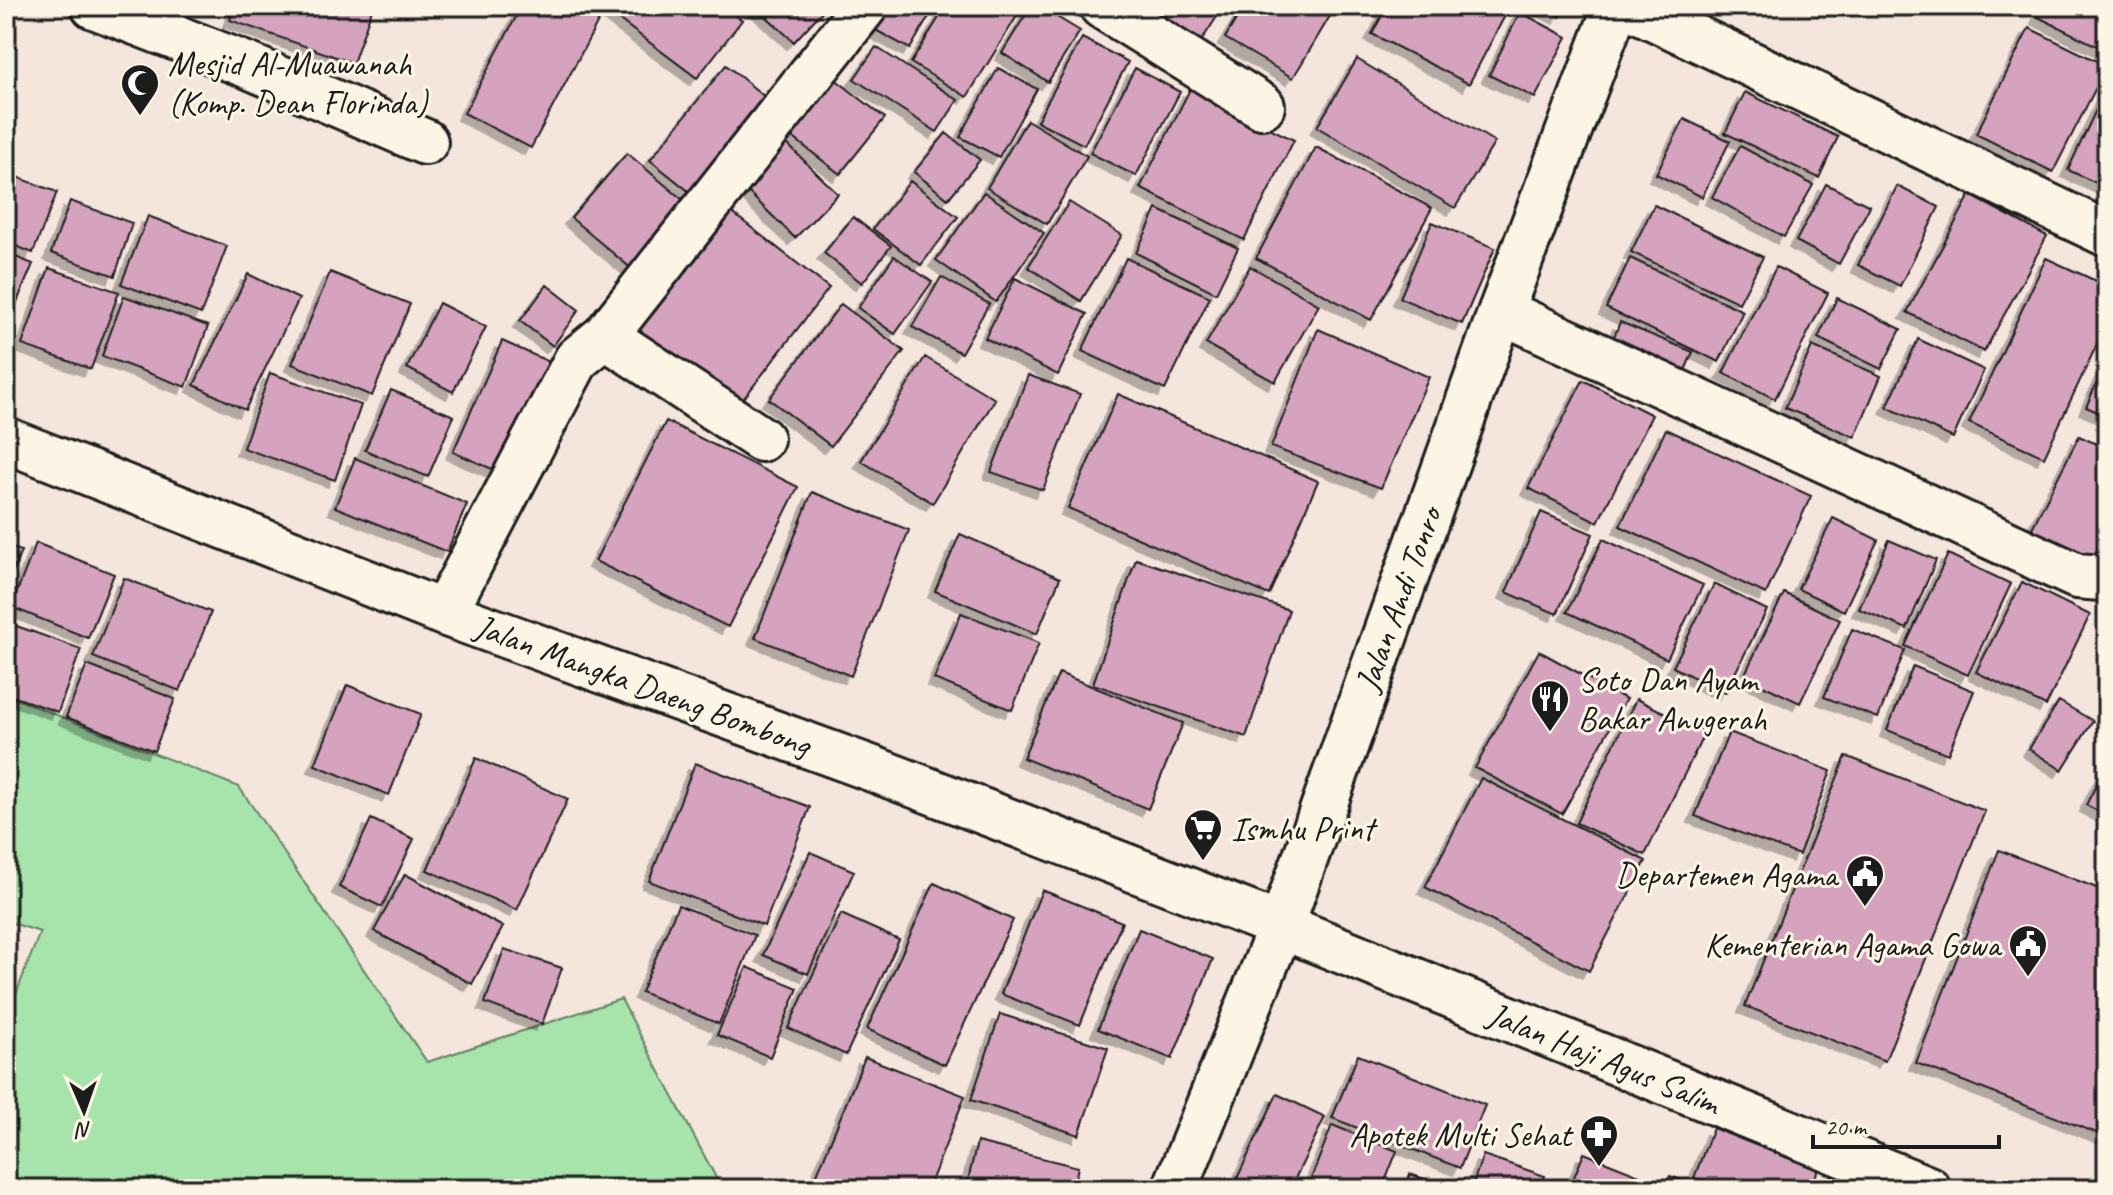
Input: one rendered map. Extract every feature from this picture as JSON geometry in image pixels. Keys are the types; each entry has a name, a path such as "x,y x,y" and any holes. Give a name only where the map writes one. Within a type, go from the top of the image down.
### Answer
{"street":[{"path":"94,6 249,66 425,142"},
{"path":"444,613 577,359 605,336 865,6"},
{"path":"1102,6 1262,106"},
{"name":"Jalan Andi Tonro","path":"1175,1189 1281,926 1501,311 1616,6"},
{"path":"1629,6 2107,234"},
{"path":"1501,311 2077,576 2101,578 2107,575"},
{"path":"605,336 761,439"},
{"name":"Jalan Mangka Daeng Bombong","path":"6,440 444,613 873,769 1281,926"},
{"name":"Jalan Haji Agus Salim","path":"1281,926 1928,1189"}],"green space":[{"path":"6,695 239,787 427,1062 621,999 722,1189 6,1189 6,1020 40,932 6,921"}],"building":[{"path":"235,6 373,6 353,63 230,20"},
{"path":"522,6 578,6 600,18 531,148 464,113"},
{"path":"601,6 723,6 742,20 697,78"},
{"path":"755,6 827,6 794,42"},
{"path":"882,6 935,6 910,49 870,27"},
{"path":"946,6 1001,6 1017,16 967,97 911,63"},
{"path":"1031,6 1039,6 1080,31 1048,82 1002,53"},
{"path":"1144,6 1224,6 1194,52 1139,14"},
{"path":"1244,6 1336,6 1293,78 1225,38"},
{"path":"1387,6 1510,6 1469,84 1372,34"},
{"path":"1539,6 1566,6 1560,17"},
{"path":"2043,6 2107,6 2107,51 2038,17"},
{"path":"1520,12 1567,37 1535,98 1489,75"},
{"path":"2029,28 2107,66 2053,172 1976,134"},
{"path":"1082,38 1128,62 1084,145 1037,121"},
{"path":"876,47 958,100 937,132 854,79"},
{"path":"1357,59 1495,142 1455,208 1317,127"},
{"path":"726,65 771,102 696,197 650,160"},
{"path":"998,68 1037,89 999,157 960,137"},
{"path":"1135,68 1180,92 1136,176 1090,153"},
{"path":"830,75 885,118 840,174 786,132"},
{"path":"2107,86 2107,188 2068,170"},
{"path":"1190,89 1294,140 1244,240 1140,188"},
{"path":"1745,92 1838,137 1819,178 1725,133"},
{"path":"1684,119 1730,141 1702,197 1656,174"},
{"path":"1027,120 1087,156 1047,224 987,188"},
{"path":"946,133 980,160 948,199 914,172"},
{"path":"782,139 838,194 795,238 739,183"},
{"path":"1740,146 1813,185 1784,237 1712,197"},
{"path":"1316,147 1432,208 1371,320 1256,258"},
{"path":"627,153 695,210 639,275 571,218"},
{"path":"6,173 57,192 33,253 6,242"},
{"path":"910,181 958,217 921,265 873,229"},
{"path":"1826,184 1870,206 1839,264 1796,241"},
{"path":"1897,186 1939,207 1900,286 1858,265"},
{"path":"984,192 1044,233 996,302 936,260"},
{"path":"1970,195 2047,236 1984,352 1907,312"},
{"path":"70,201 132,223 115,276 51,253"},
{"path":"1069,202 1122,235 1081,301 1028,267"},
{"path":"721,204 829,288 731,415 621,330"},
{"path":"1654,205 1763,257 1739,303 1631,252"},
{"path":"1157,209 1238,248 1216,293 1136,253"},
{"path":"148,216 227,246 201,314 121,284"},
{"path":"853,217 891,246 862,283 824,253"},
{"path":"1432,222 1495,248 1462,324 1400,298"},
{"path":"6,253 33,264 6,328"},
{"path":"894,256 932,282 895,334 858,308"},
{"path":"1126,258 1210,297 1165,390 1082,351"},
{"path":"1630,258 1743,311 1719,362 1606,308"},
{"path":"2046,258 2107,286 2107,323 2044,457 1969,423"},
{"path":"1250,266 1319,305 1275,382 1206,344"},
{"path":"1776,267 1828,293 1775,399 1723,373"},
{"path":"49,268 119,292 91,369 22,345"},
{"path":"330,272 410,304 372,396 292,364"},
{"path":"248,274 299,299 245,410 194,385"},
{"path":"941,277 989,304 961,353 912,327"},
{"path":"1015,278 1087,314 1058,375 985,338"},
{"path":"547,285 579,310 553,346 520,321"},
{"path":"124,296 208,326 186,387 102,356"},
{"path":"1837,298 1901,329 1881,369 1818,338"},
{"path":"439,303 486,327 453,392 407,368"},
{"path":"841,304 904,351 831,446 769,399"},
{"path":"1620,322 1693,352 1680,382 1608,352"},
{"path":"1318,329 1429,377 1381,488 1271,447"},
{"path":"1918,339 1984,370 1953,438 1887,407"},
{"path":"502,341 554,364 506,475 453,452"},
{"path":"1812,346 1881,376 1855,437 1785,408"},
{"path":"925,357 995,399 933,503 861,461"},
{"path":"2107,360 2107,416 2086,407"},
{"path":"270,373 361,405 335,480 243,448"},
{"path":"1028,375 1080,394 1043,490 991,472"},
{"path":"1583,380 1652,415 1598,522 1528,488"},
{"path":"391,390 454,416 428,477 365,450"},
{"path":"1118,394 1318,481 1269,595 1068,508"},
{"path":"666,421 798,487 728,627 595,561"},
{"path":"1666,429 1811,496 1766,594 1620,526"},
{"path":"2079,436 2107,449 2107,530 2092,560 2031,530"},
{"path":"355,458 467,504 447,552 335,507"},
{"path":"812,492 909,530 851,676 755,638"},
{"path":"1541,512 1593,534 1557,614 1506,592"},
{"path":"1833,518 1878,540 1844,611 1798,589"},
{"path":"960,534 1060,578 1037,634 935,591"},
{"path":"1603,539 1703,585 1667,659 1567,612"},
{"path":"1889,540 1936,560 1907,629 1859,609"},
{"path":"36,543 114,574 88,638 11,607"},
{"path":"6,545 21,551 6,591"},
{"path":"1948,554 2011,584 1968,675 1905,646"},
{"path":"1136,559 1289,610 1246,737 1093,684"},
{"path":"124,578 211,612 180,691 93,657"},
{"path":"2022,582 2090,615 2046,706 1976,672"},
{"path":"1714,584 1767,610 1725,693 1673,667"},
{"path":"1784,593 1840,620 1800,703 1744,676"},
{"path":"961,613 1039,643 1012,710 934,679"},
{"path":"8,623 81,649 58,712 6,694"},
{"path":"1852,629 1905,650 1878,718 1824,697"},
{"name":"Soto Dan Ayam Bakar Anugerah","path":"1539,651 1626,699 1562,814 1475,768"},
{"path":"87,665 175,699 154,751 66,717"},
{"path":"1913,666 1974,691 1948,754 1887,730"},
{"path":"1059,673 1183,723 1148,809 1023,758"},
{"path":"347,685 421,714 389,795 315,765"},
{"path":"1636,699 1705,732 1645,855 1576,823"},
{"path":"2059,701 2093,721 2062,770 2029,749"},
{"path":"1729,732 1831,771 1799,855 1695,816"},
{"name":"Departemen Agama","path":"1846,756 1985,811 1885,1061 1745,1006"},
{"path":"476,758 568,799 517,910 427,870"},
{"path":"695,763 810,807 764,926 649,881"},
{"path":"2107,764 2107,816 2086,805"},
{"path":"1481,778 1646,861 1589,971 1425,887"},
{"path":"371,819 414,839 382,907 339,887"},
{"name":"Kementerian Agama Gowa","path":"1999,850 2107,892 2107,1137 1916,1063"},
{"path":"810,852 854,871 808,974 763,955"},
{"path":"405,874 503,927 472,984 374,931"},
{"path":"934,883 1013,920 945,1065 867,1029"},
{"path":"1042,890 1122,922 1080,1025 1001,994"},
{"path":"678,905 755,935 719,1024 641,992"},
{"path":"841,914 899,940 846,1055 788,1028"},
{"path":"1139,929 1213,959 1172,1059 1098,1029"},
{"path":"504,949 562,968 542,1024 485,1003"},
{"path":"747,967 798,988 770,1057 717,1035"},
{"path":"1000,1014 1108,1048 1079,1135 971,1100"},
{"path":"1358,1055 1485,1105 1460,1168 1332,1118"},
{"path":"865,1057 965,1096 928,1189 811,1189"},
{"path":"1277,1094 1325,1117 1290,1189 1232,1189"},
{"path":"1332,1125 1397,1151 1382,1189 1307,1189"},
{"path":"1713,1128 1818,1170 1810,1189 1722,1189 1694,1178"},
{"path":"977,1142 1078,1167 1073,1189 966,1189"},
{"name":"Apotek Multi Sehat","path":"1584,1153 1657,1182 1654,1189 1569,1189"},
{"path":"1483,1155 1545,1176 1540,1189 1471,1189"},
{"path":"1410,1174 1454,1189 1404,1189"},
{"path":"1670,1176 1700,1187 1665,1189"}],"place":[{"name":"Mesjid Al-Muawanah (Komp. Dean Florinda)","path":"140,117"},
{"name":"Soto Dan Ayam Bakar Anugerah","path":"1550,733"},
{"name":"Ismhu Print","path":"1203,862"},
{"name":"Departemen Agama","path":"1865,908"},
{"name":"Kementerian Agama Gowa","path":"2028,978"},
{"name":"Apotek Multi Sehat","path":"1599,1168"}]}
